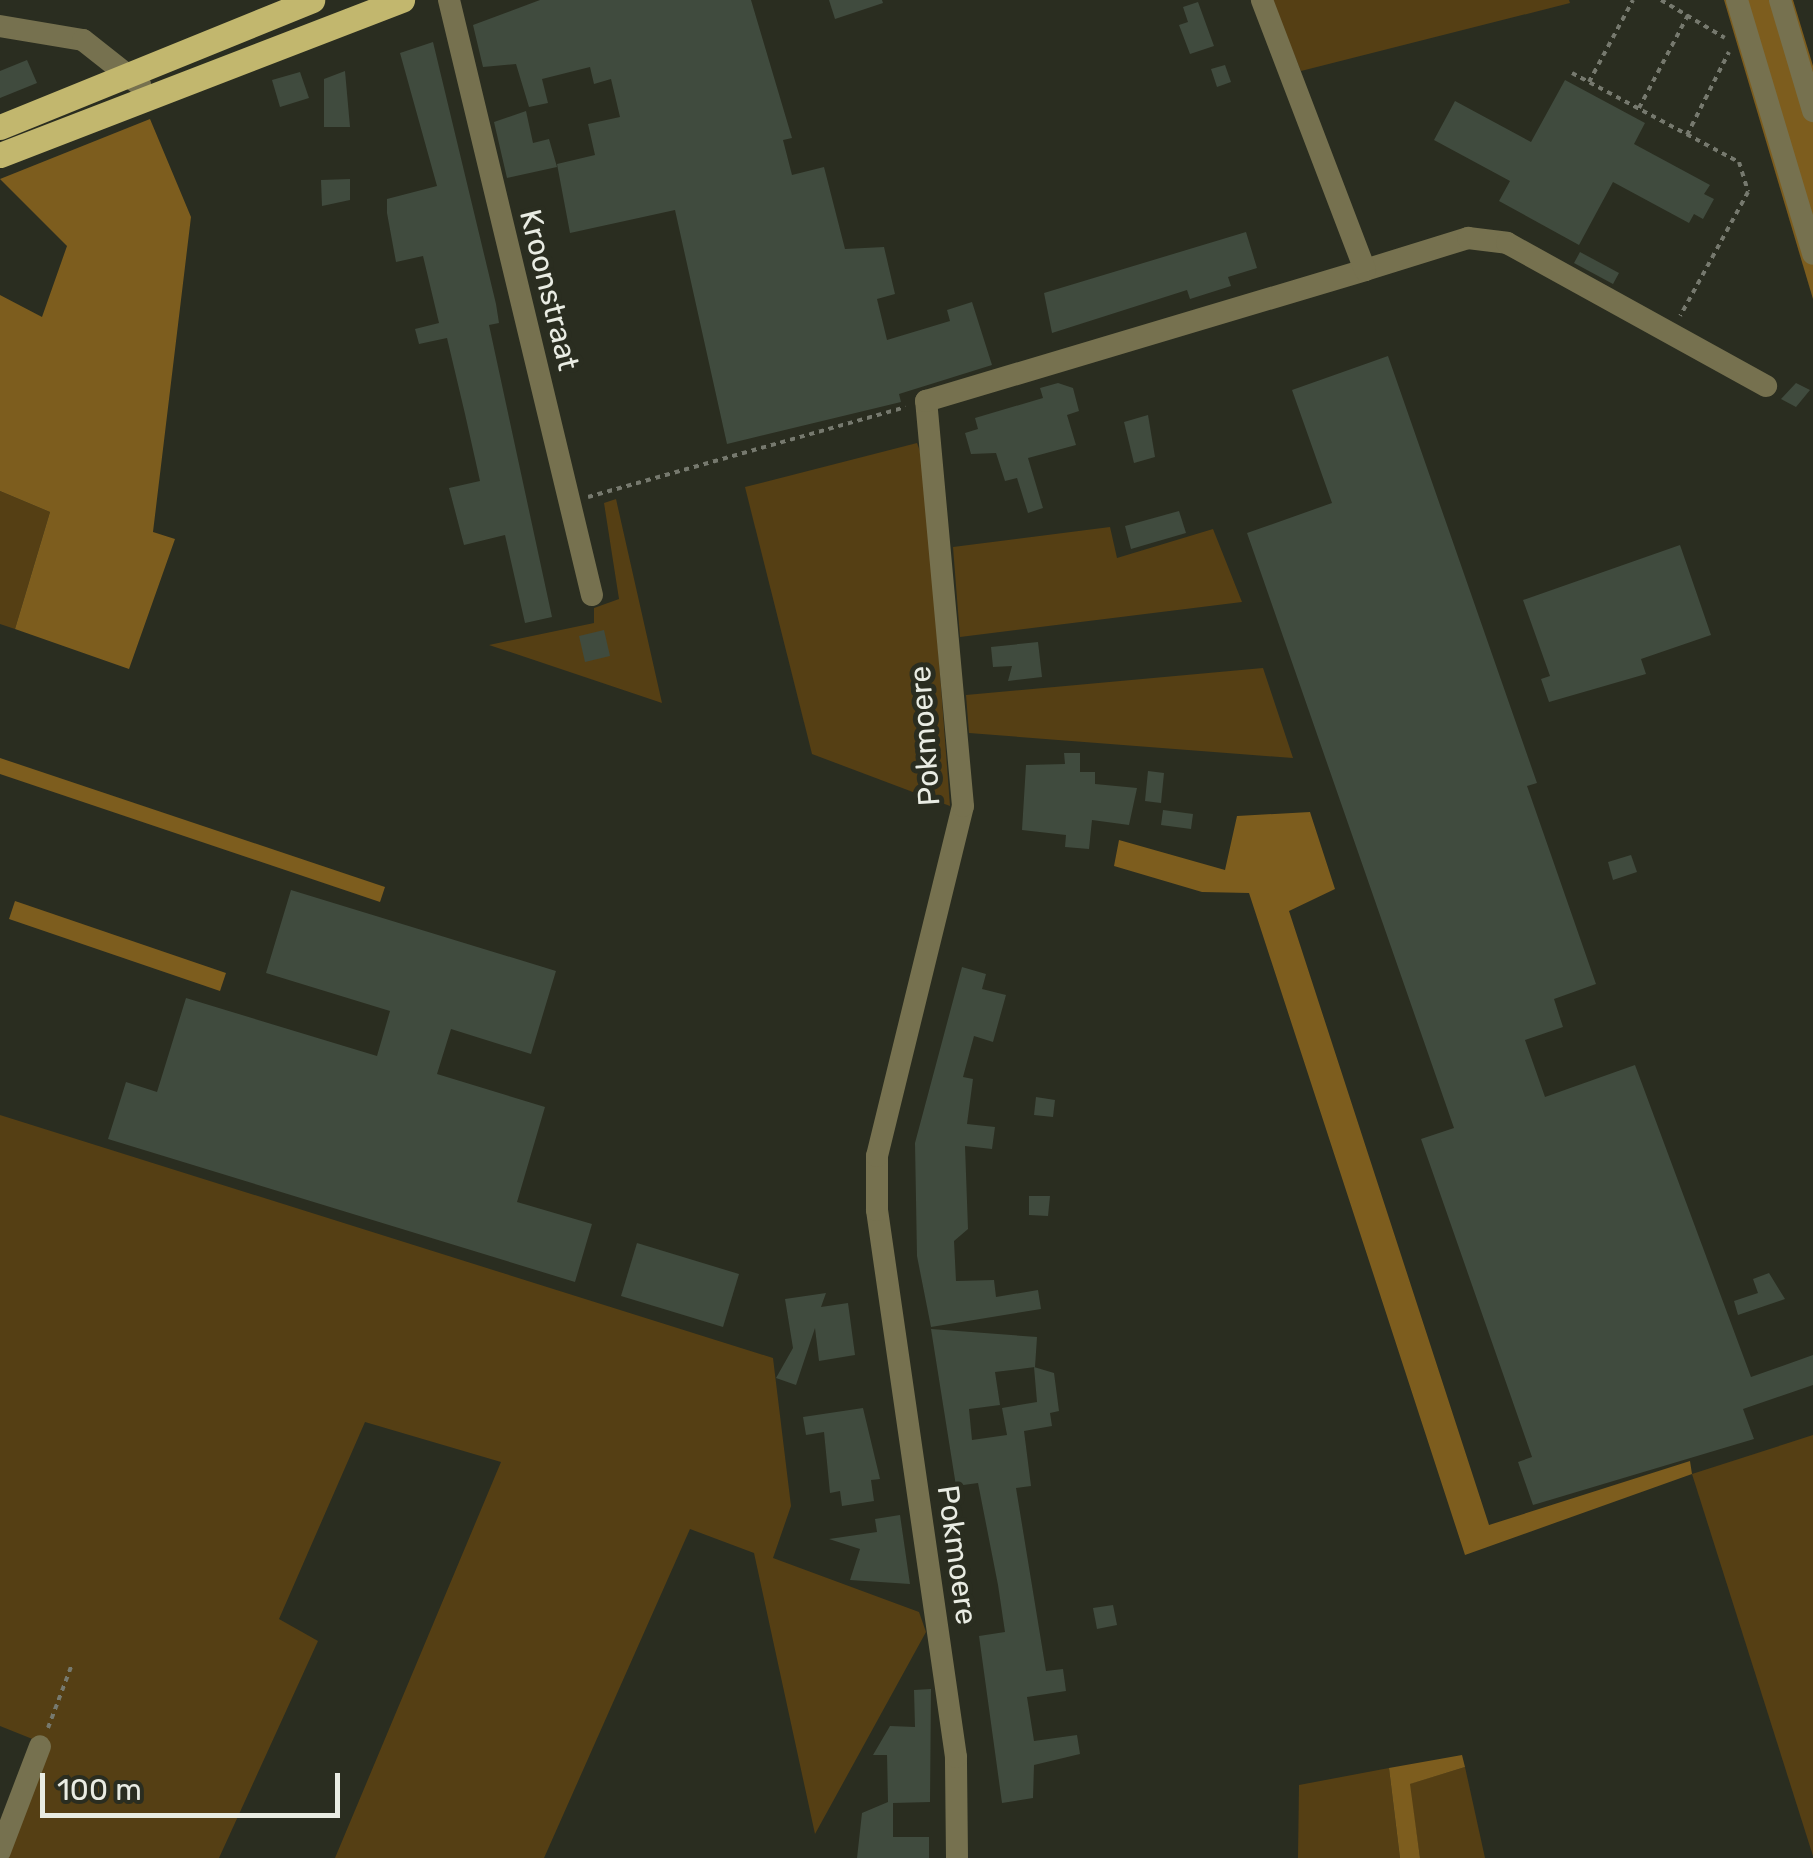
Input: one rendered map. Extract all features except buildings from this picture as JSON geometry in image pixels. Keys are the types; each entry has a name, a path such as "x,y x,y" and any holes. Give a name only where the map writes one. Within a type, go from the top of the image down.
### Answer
{"main road":[{"path":"0,127 124,72 312,0"},
{"path":"0,155 402,0"}],"street":[{"name":"Kroonstraat","path":"448,0 592,595"},
{"path":"1262,0 1365,270"},
{"path":"1737,0 1812,247"},
{"path":"1780,0 1813,111"},
{"path":"0,26 84,40 155,96"},
{"path":"926,402 1468,238 1506,243 1766,386"},
{"name":"Pokmoere","path":"926,402 963,806 876,1156 877,1210 956,1757 957,1858"},
{"path":"0,1851 40,1746"}],"path":[{"path":"1589,82 1634,0"},
{"path":"1662,0 1725,36 1730,54 1687,134"},
{"path":"1638,108 1688,15"},
{"path":"1572,73 1738,162 1748,192 1670,333"},
{"path":"570,503 926,402"},
{"path":"40,1746 72,1664"}],"shaded area":[{"path":"1271,0 1569,0 1570,3 1301,71"},
{"path":"1724,0 1793,0 1813,66 1813,299"},
{"path":"150,119 191,217 153,532 175,539 129,669 15,629 50,512 0,491 0,295 42,317 67,246 0,179"},
{"path":"917,443 924,462 950,806 812,754 745,487"},
{"path":"0,491 50,512 15,629 0,624"},
{"path":"616,499 662,703 489,645 594,623 594,608 619,599 604,503"},
{"path":"1110,527 1117,558 1213,529 1242,602 960,637 953,547"},
{"path":"1263,668 1293,758 969,733 966,695"},
{"path":"0,758 385,887 380,902 0,774"},
{"path":"1310,812 1335,889 1289,911 1489,1525 1690,1461 1692,1474 1465,1555 1249,893 1202,892 1114,866 1119,840 1225,870 1237,816"},
{"path":"15,901 226,973 220,991 9,919"},
{"path":"0,1115 773,1358 791,1506 773,1558 919,1612 926,1632 815,1834 754,1553 690,1529 544,1858 335,1858 501,1462 365,1422 279,1619 318,1641 219,1858 5,1858 35,1740 0,1726"},
{"path":"1813,1435 1813,1856 1692,1474"},
{"path":"1462,1755 1465,1767 1410,1784 1420,1858 1400,1858 1389,1768"},
{"path":"1465,1767 1485,1858 1420,1858 1409,1784"},
{"path":"1389,1768 1400,1858 1298,1858 1299,1785"}]}
